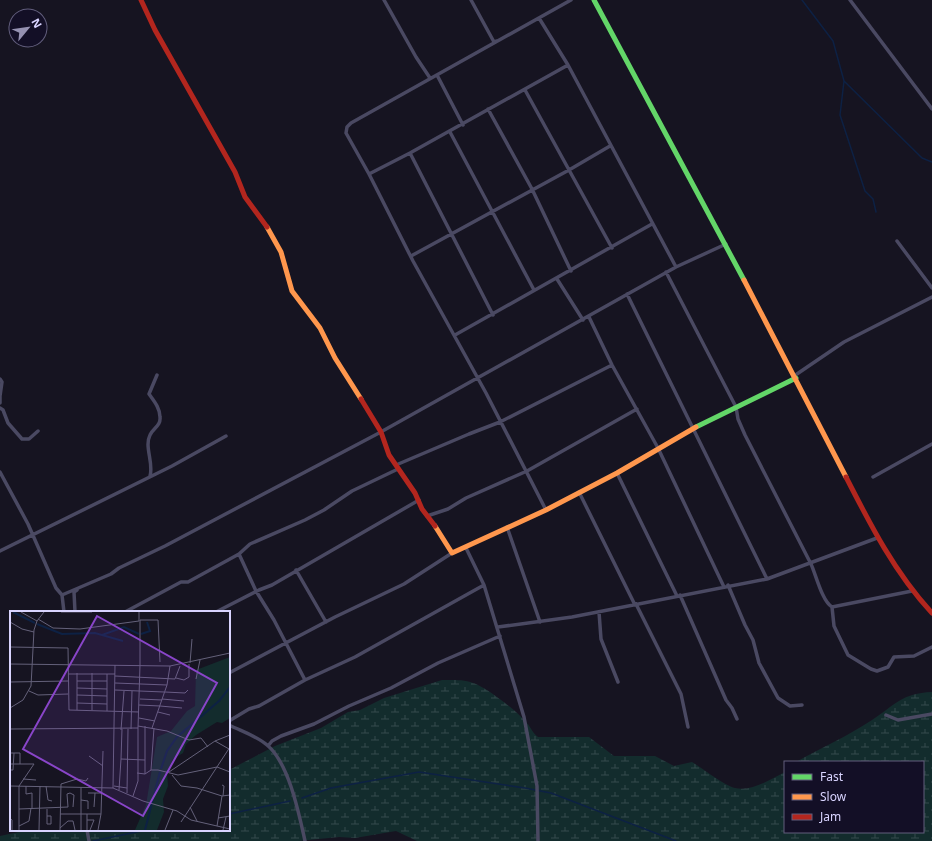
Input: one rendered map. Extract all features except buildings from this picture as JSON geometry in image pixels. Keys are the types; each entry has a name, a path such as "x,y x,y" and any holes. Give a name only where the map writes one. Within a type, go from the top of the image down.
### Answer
{"street":[{"path":"141,0 154,30 235,172 245,197 263,220 280,252 292,291 320,328 335,358 381,432 389,455 419,500 422,509 452,553"},
{"path":"384,0 416,57 430,78"},
{"path":"471,0 494,42 498,40"},
{"path":"546,510 527,471 476,378 455,335 411,256 346,133 347,127 351,123 571,0"},
{"path":"594,0 726,244 877,538 912,591 932,613"},
{"path":"850,0 932,109"},
{"path":"539,18 568,65 610,146 676,266"},
{"path":"369,174 463,125 488,109 568,65"},
{"path":"437,75 463,125"},
{"path":"525,90 612,248"},
{"path":"488,109 532,189 571,271"},
{"path":"450,132 534,290"},
{"path":"411,256 492,213 610,146"},
{"path":"410,153 453,234 493,315"},
{"path":"455,335 493,315 534,290 557,279 652,224"},
{"path":"898,241 932,288"},
{"path":"62,595 111,574 119,568 165,546 381,432 476,378 494,370 589,317 676,266 726,244"},
{"path":"666,272 736,407 738,419 745,435 811,564 819,582 823,597 832,607 834,626 848,655 877,671 888,668 894,657 914,656 932,647"},
{"path":"557,279 583,320"},
{"path":"230,672 326,622 404,584 452,553 466,548 546,510 617,473 694,428 795,377 844,342 932,297 932,292"},
{"path":"627,294 767,579"},
{"path":"589,317 612,365 658,448 724,587"},
{"path":"127,611 181,582 188,582 239,554 250,544 324,510 352,491 397,467 469,434 500,422 612,365"},
{"path":"150,476 152,469 148,446 149,435 158,426 160,416 157,405 149,394 157,375"},
{"path":"0,379 2,382 0,403"},
{"path":"0,408 3,410 8,423 22,439 30,439 38,431"},
{"path":"427,516 448,509 466,498 527,471 637,410"},
{"path":"0,551 226,436"},
{"path":"873,476 932,444"},
{"path":"0,472 32,534 56,588 62,595 64,611"},
{"path":"617,473 678,595 726,700 737,719"},
{"path":"579,492 681,694 688,727"},
{"path":"218,611 256,591 272,585 419,500"},
{"path":"508,528 540,622"},
{"path":"498,627 540,622 599,612 728,585 767,579 811,564 877,538"},
{"path":"466,548 484,585 498,627 524,718 537,786 538,841"},
{"path":"239,554 256,591 286,643 305,680"},
{"path":"296,570 326,622"},
{"path":"230,720 305,680 355,657 484,585"},
{"path":"728,585 753,640 759,663 778,698 790,706 802,705"},
{"path":"75,611 74,592 79,588"},
{"path":"832,607 912,591"},
{"path":"599,612 601,639 618,682"},
{"path":"268,746 272,741 281,736 314,724 349,706 391,688 438,663 500,636"},
{"path":"886,715 898,720 932,714"},
{"path":"230,726 268,746 289,782 305,841"}],"green space":[{"path":"442,680 468,681 482,687 515,711 538,737 589,737 614,756 655,756 674,766 692,762 731,787 741,789 755,787 784,773 784,833 924,833 924,761 798,761 854,731 906,697 932,692 932,841 417,841 396,831 355,838 339,837 298,841 0,841 0,836 23,831 230,831 230,769 275,746 321,728 348,712 360,710 384,698"}],"waterway":[{"path":"802,0 833,41 844,81 840,115 865,191 873,199 876,212"},
{"path":"844,81 922,158 932,162"},
{"path":"302,798 331,788 419,772 551,793 676,841"},
{"path":"230,814 290,801"},
{"path":"93,841 141,831"}],"traffic: fast":[{"path":"594,0 744,280"},
{"path":"696,427 796,378"}],"traffic: slow":[{"path":"267,227 281,252 292,291 320,328 335,358 361,399"},
{"path":"744,280 846,477"},
{"path":"435,526 452,553 546,510 617,473 696,427"}],"traffic: jam":[{"path":"141,0 155,30 235,172 245,197 267,227"},
{"path":"361,399 381,432 389,455 415,493 422,509 435,526"},
{"path":"846,477 884,548 906,582 932,613"}]}
